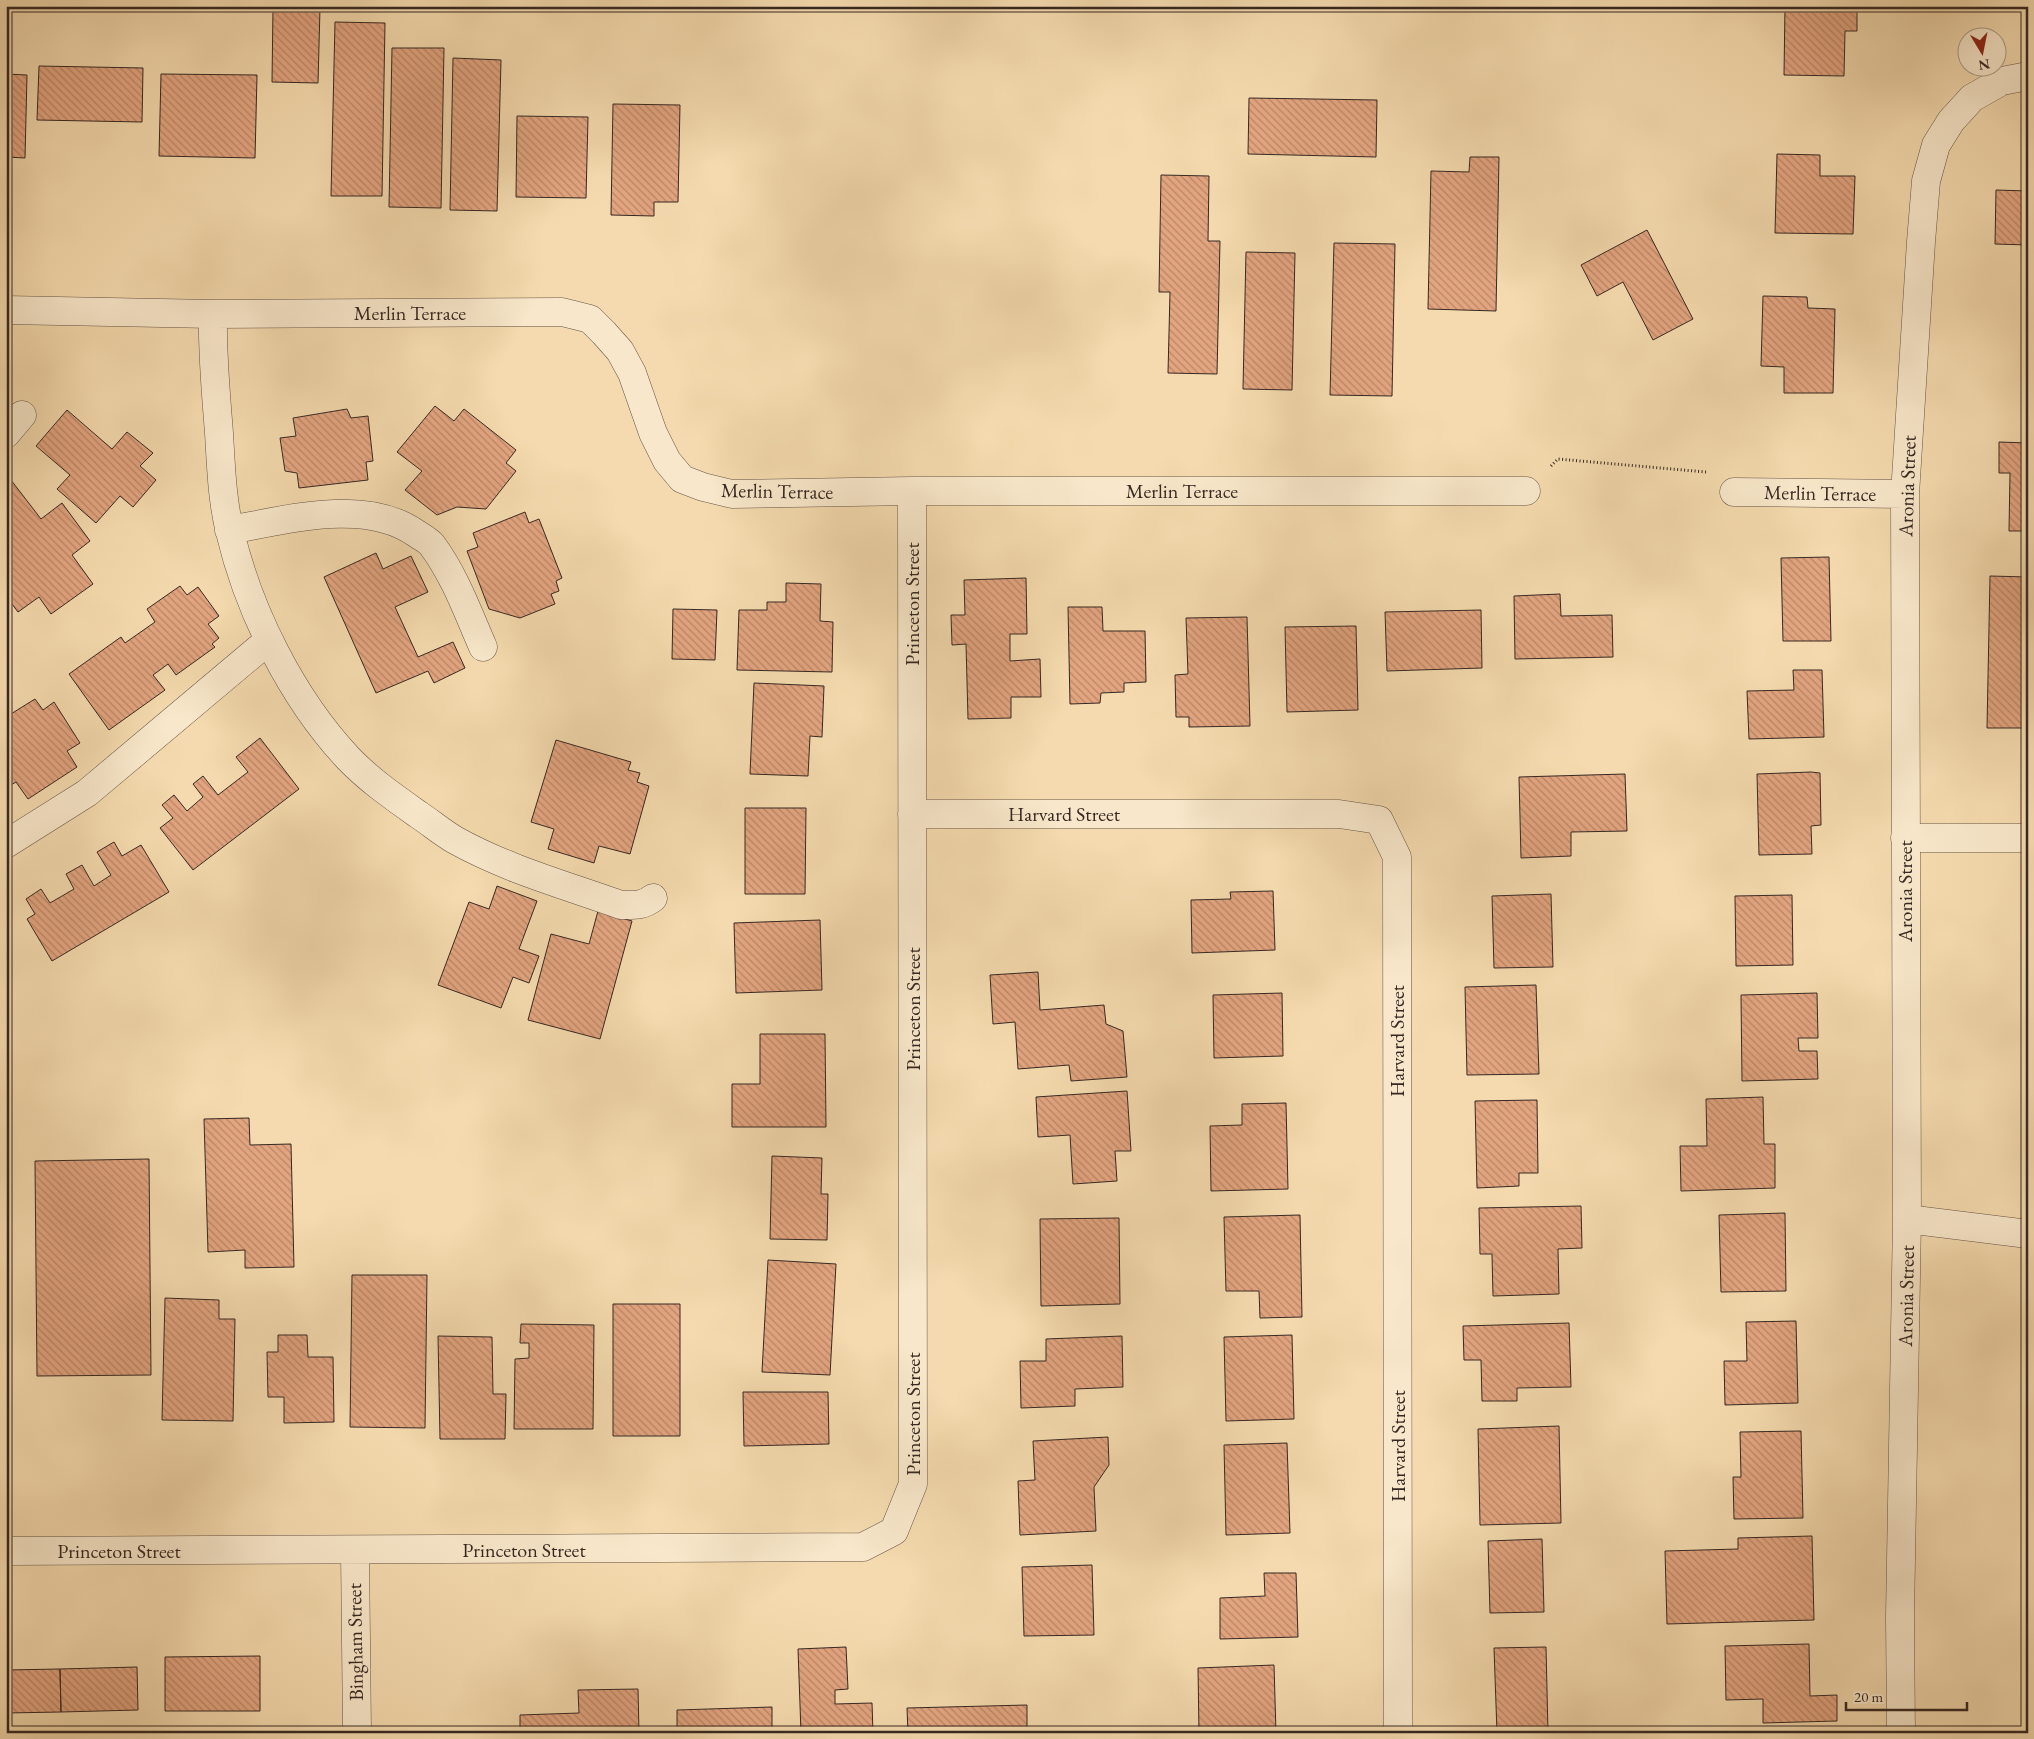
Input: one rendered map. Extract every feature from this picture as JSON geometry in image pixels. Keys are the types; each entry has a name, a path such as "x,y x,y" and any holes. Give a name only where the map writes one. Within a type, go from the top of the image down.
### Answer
{"street":[{"name":"Aronia Street","path":"1901,1733 1900,1617 1907,1219 1905,494 1926,181 1936,145 1951,121 1972,98 2015,79"},
{"name":"Merlin Terrace","path":"6,310 213,314 562,312 590,319 620,351 632,373 653,433 667,460 682,478 702,487 732,494 912,491 1526,491"},
{"path":"213,314 212,344 222,486 229,530 240,570 269,640 287,674 323,729 350,759 390,794 454,840 512,867 622,904 635,906 645,904 653,898"},
{"name":"Princeton Street","path":"6,1550 355,1551 863,1547 894,1531 913,1484 912,491"},
{"name":"Merlin Terrace","path":"1734,492 1905,494"},
{"path":"229,530 317,515 356,514 384,518 406,526 431,544 457,587 483,647"},
{"path":"6,844 87,792 269,640"},
{"name":"Harvard Street","path":"912,814 1339,814 1379,820 1396,857 1398,1733"},
{"path":"1905,838 2028,838"},
{"path":"1907,1219 2028,1234"},
{"name":"Bingham Street","path":"355,1551 356,1733"}],"path":[{"path":"1526,491 1558,459 1713,473 1734,492"}],"building":[{"path":"1785,6 1857,6 1857,31 1845,31 1844,76 1784,75"},
{"path":"273,7 320,8 318,83 272,82"},
{"path":"335,22 385,23 382,196 331,196"},
{"path":"392,48 444,48 441,208 389,207"},
{"path":"453,58 501,60 497,211 450,210"},
{"path":"39,66 143,68 142,122 37,120"},
{"path":"6,74 27,75 25,158 6,157"},
{"path":"161,74 257,75 255,158 159,156"},
{"path":"1249,98 1377,100 1376,157 1248,154"},
{"path":"613,104 680,105 678,202 654,202 654,216 611,215"},
{"path":"517,116 588,117 586,198 516,197"},
{"path":"1777,154 1820,155 1820,176 1855,176 1853,234 1775,233"},
{"path":"1470,157 1499,157 1496,311 1428,309 1431,171 1469,172"},
{"path":"1161,175 1209,176 1208,241 1220,241 1217,374 1168,373 1170,292 1159,292"},
{"path":"1996,190 2028,191 2028,245 1995,244"},
{"path":"1647,230 1693,319 1653,340 1623,282 1597,296 1581,265"},
{"path":"1334,243 1395,244 1392,396 1330,395"},
{"path":"1246,252 1295,253 1292,390 1243,389"},
{"path":"1763,296 1807,297 1808,308 1835,309 1833,393 1784,393 1784,367 1761,366"},
{"path":"435,406 454,421 464,409 516,450 506,463 516,471 486,509 457,507 437,515 405,490 422,471 397,452"},
{"path":"347,409 351,418 368,416 373,461 366,462 368,480 299,488 297,473 285,471 280,438 296,436 293,418"},
{"path":"67,410 112,449 127,432 153,453 140,466 156,480 133,507 120,496 96,523 57,489 70,475 36,446"},
{"path":"1999,442 2028,443 2028,531 2009,531 2010,473 1999,473"},
{"path":"11,480 41,519 62,503 90,541 72,555 93,584 51,614 39,597 18,612 6,596 6,483"},
{"path":"525,512 529,523 539,519 562,578 556,581 559,591 551,594 555,604 520,618 489,609 467,551 478,547 473,533"},
{"path":"376,553 383,569 411,556 428,592 395,607 418,657 453,642 465,668 434,683 428,671 376,693 324,577"},
{"path":"1829,557 1831,641 1783,641 1781,558"},
{"path":"1990,576 2028,577 2028,728 1987,728"},
{"path":"1026,578 1027,634 1010,634 1010,661 1040,659 1041,697 1011,697 1011,718 968,719 966,644 952,645 951,615 965,615 964,580"},
{"path":"786,583 821,584 820,621 833,622 832,672 737,670 739,610 767,610 767,602 786,602"},
{"path":"180,586 187,595 198,587 219,616 208,624 219,638 212,644 215,647 176,675 168,664 153,675 165,690 109,730 69,674 121,637 125,643 155,622 147,609"},
{"path":"1560,594 1561,616 1612,615 1613,657 1515,659 1514,596"},
{"path":"1068,607 1102,607 1103,631 1145,631 1146,682 1124,683 1124,692 1101,693 1100,703 1070,704"},
{"path":"673,609 717,610 715,660 672,659"},
{"path":"1481,610 1482,668 1387,671 1385,612"},
{"path":"1247,617 1250,726 1189,727 1189,717 1176,717 1175,675 1188,674 1186,618"},
{"path":"1356,626 1358,710 1287,712 1285,627"},
{"path":"1793,670 1822,670 1824,737 1749,739 1747,691 1794,690"},
{"path":"754,683 824,686 822,737 810,736 808,776 750,774"},
{"path":"35,699 43,710 54,702 80,743 67,751 77,767 28,799 16,782 6,788 6,717"},
{"path":"260,738 299,789 193,870 160,828 173,818 162,805 174,795 187,811 203,797 193,784 203,776 218,795 248,772 236,757"},
{"path":"556,740 631,762 628,770 640,773 637,782 649,786 630,854 599,846 594,863 548,849 554,829 531,822"},
{"path":"1820,773 1821,825 1811,826 1812,854 1759,855 1757,774"},
{"path":"1625,774 1627,831 1571,832 1571,856 1521,858 1519,777"},
{"path":"745,808 806,808 805,894 745,894"},
{"path":"114,842 122,856 141,845 169,892 52,961 27,919 35,914 26,899 41,889 50,903 74,889 66,874 82,865 94,886 111,875 97,852"},
{"path":"497,886 537,901 519,949 539,956 529,983 513,977 501,1008 438,985 469,902 489,909"},
{"path":"1273,891 1275,950 1192,953 1191,900 1231,899 1230,892"},
{"path":"1551,894 1553,967 1494,968 1492,896"},
{"path":"1792,895 1793,965 1736,966 1735,896"},
{"path":"598,911 632,921 600,1039 528,1020 551,934 589,944"},
{"path":"820,920 822,990 736,993 734,923"},
{"path":"1038,972 1040,1010 1104,1005 1106,1024 1123,1031 1127,1077 1071,1081 1069,1065 1018,1069 1015,1022 993,1024 990,975"},
{"path":"1536,985 1539,1074 1467,1075 1465,987"},
{"path":"1282,993 1283,1056 1214,1058 1213,995"},
{"path":"1817,993 1818,1038 1798,1038 1799,1051 1817,1051 1818,1079 1742,1081 1741,995"},
{"path":"760,1034 825,1034 826,1127 732,1127 732,1084 760,1084"},
{"path":"1127,1091 1131,1151 1115,1151 1117,1181 1073,1184 1070,1135 1038,1137 1036,1097"},
{"path":"1763,1097 1764,1144 1775,1144 1775,1188 1681,1191 1680,1146 1707,1146 1706,1099"},
{"path":"1537,1100 1538,1173 1519,1173 1519,1186 1477,1188 1475,1101"},
{"path":"1286,1103 1288,1189 1211,1191 1210,1126 1242,1125 1242,1104"},
{"path":"249,1118 250,1145 291,1144 294,1267 245,1268 245,1250 208,1252 204,1119"},
{"path":"772,1156 822,1158 821,1194 828,1194 827,1240 770,1239"},
{"path":"149,1159 151,1375 37,1376 35,1161"},
{"path":"1581,1206 1582,1248 1558,1249 1559,1294 1493,1296 1492,1254 1480,1254 1479,1208"},
{"path":"1785,1213 1786,1291 1721,1292 1719,1215"},
{"path":"1300,1215 1302,1317 1260,1318 1259,1291 1226,1291 1224,1217"},
{"path":"1119,1218 1120,1304 1041,1306 1040,1219"},
{"path":"768,1260 836,1264 830,1375 762,1372"},
{"path":"352,1275 427,1275 425,1428 350,1427"},
{"path":"165,1298 219,1300 219,1319 235,1319 233,1421 162,1420"},
{"path":"613,1304 680,1304 680,1436 613,1436"},
{"path":"1796,1321 1798,1403 1725,1405 1724,1361 1747,1361 1746,1322"},
{"path":"1569,1323 1571,1387 1517,1388 1517,1401 1482,1401 1481,1360 1464,1360 1463,1326"},
{"path":"521,1324 594,1325 593,1429 514,1429 515,1359 529,1358 529,1343 520,1343"},
{"path":"278,1335 307,1335 308,1357 333,1357 334,1422 284,1423 284,1397 268,1397 267,1352 278,1352"},
{"path":"1292,1335 1294,1419 1226,1421 1224,1337"},
{"path":"438,1336 492,1337 493,1394 506,1394 505,1439 440,1439"},
{"path":"1122,1336 1123,1387 1075,1389 1075,1406 1021,1408 1020,1361 1046,1361 1046,1339"},
{"path":"743,1392 828,1392 829,1444 744,1446"},
{"path":"1559,1426 1561,1523 1480,1525 1478,1429"},
{"path":"1801,1431 1803,1518 1734,1519 1733,1477 1741,1477 1740,1432"},
{"path":"1108,1437 1109,1465 1094,1487 1096,1531 1020,1535 1018,1481 1035,1480 1033,1441"},
{"path":"1287,1443 1290,1533 1226,1535 1224,1445"},
{"path":"1812,1536 1814,1620 1667,1624 1665,1551 1738,1549 1738,1538"},
{"path":"1542,1539 1544,1612 1490,1613 1488,1541"},
{"path":"1092,1565 1094,1635 1024,1636 1022,1567"},
{"path":"1264,1573 1296,1573 1298,1637 1220,1639 1220,1598 1265,1596"},
{"path":"1809,1644 1810,1696 1837,1695 1837,1721 1763,1723 1763,1699 1726,1700 1725,1646"},
{"path":"846,1647 848,1689 835,1690 835,1704 872,1703 873,1733 801,1733 798,1649"},
{"path":"1546,1647 1548,1733 1497,1733 1494,1648"},
{"path":"260,1656 260,1711 165,1711 165,1657"},
{"path":"1274,1665 1276,1733 1199,1733 1198,1668"},
{"path":"137,1667 138,1710 61,1712 60,1669"},
{"path":"60,1669 61,1712 6,1713 6,1670"},
{"path":"638,1689 639,1733 520,1733 520,1715 579,1713 578,1690"},
{"path":"1027,1705 1027,1733 908,1733 907,1708"},
{"path":"772,1707 772,1733 677,1733 677,1710"}]}
